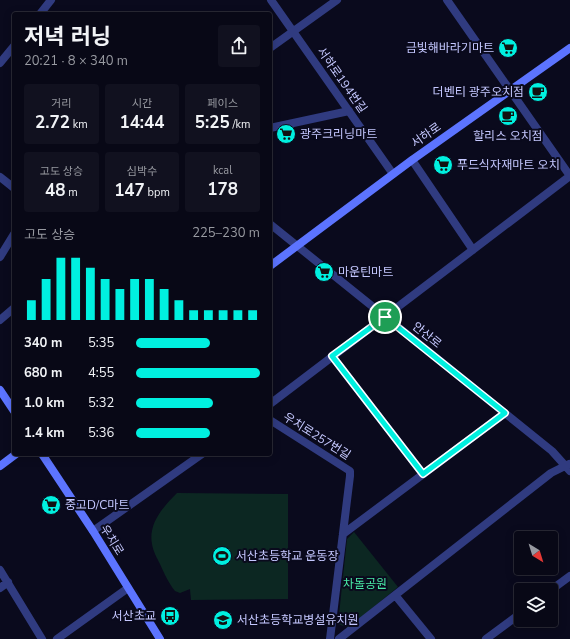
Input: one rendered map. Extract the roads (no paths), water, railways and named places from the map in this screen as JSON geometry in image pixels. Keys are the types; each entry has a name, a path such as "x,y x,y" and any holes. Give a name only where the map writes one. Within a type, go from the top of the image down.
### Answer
{"main road":[{"name":"서하로","path":"272,264 412,160 570,48"},
{"path":"0,390 12,408"},
{"path":"0,466 13,456"},
{"name":"우치로","path":"43,456 93,531 160,639"}],"street":[{"path":"42,12 51,0"},
{"name":"서하로194번길","path":"271,0 393,174"},
{"path":"272,47 337,0"},
{"path":"447,0 570,176"},
{"path":"0,63 12,48"},
{"path":"272,128 349,111"},
{"path":"412,160 473,250"},
{"name":"우치로257번길","path":"272,402 570,176"},
{"path":"0,177 12,186"},
{"path":"272,226 297,245"},
{"path":"0,258 12,237"},
{"name":"안산로","path":"297,245 505,413 569,467"},
{"path":"0,320 12,310"},
{"path":"332,356 423,474"},
{"path":"343,534 505,413"},
{"name":"우치로257번길","path":"272,421 350,471 330,639"},
{"path":"93,531 199,456"},
{"path":"339,639 551,473 569,467"},
{"path":"0,570 42,639"},
{"path":"558,585 570,576"},
{"path":"0,588 8,582"},
{"path":"57,639 128,588"},
{"path":"395,595 431,639"},
{"path":"486,639 514,618"}],"place":[{"name":"금빛해바라기마트","path":"508,48"},
{"name":"더벤티 광주오치점","path":"538,92"},
{"name":"할리스 오치점","path":"508,116"},
{"name":"광주크리닝마트","path":"286,134"},
{"name":"푸드식자재마트 오치","path":"443,165"},
{"name":"마운틴마트","path":"324,272"},
{"name":"중고D/C마트","path":"51,505"},
{"name":"서산초등학교 운동장","path":"222,556"},
{"name":"서산초교","path":"170,616"},
{"name":"서산초등학교병설유치원","path":"223,620"}],"park label":[{"name":"차돌공원","path":"365,584"}]}
